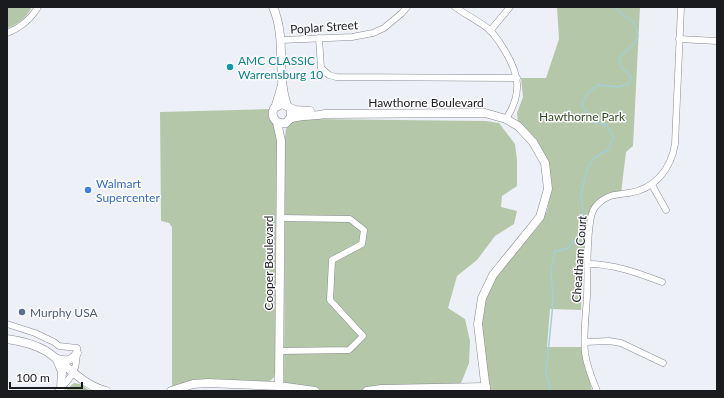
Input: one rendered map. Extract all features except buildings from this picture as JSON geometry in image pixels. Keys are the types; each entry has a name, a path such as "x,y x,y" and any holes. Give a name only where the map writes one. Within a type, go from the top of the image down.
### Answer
{"street":[{"path":"7,33 19,28 38,7"},
{"path":"273,7 280,26 282,84 292,114 289,120 283,123 277,122 272,114 276,106 282,84"},
{"name":"Poplar Street","path":"281,40 352,37 373,33 389,25 406,7"},
{"path":"455,7 490,31 507,54 513,66 517,78 517,97 513,108 506,119"},
{"path":"490,31 510,7"},
{"name":"Cheatham Court","path":"597,391 588,365 585,342 591,216 593,209 608,197 616,194 639,191 652,185 662,175 673,155 676,130 681,7"},
{"path":"319,38 321,68 329,75 336,77 517,78"},
{"path":"679,39 717,41"},
{"path":"276,106 282,104 289,107"},
{"name":"Hawthorne Boulevard","path":"289,107 300,111 316,111 324,114"},
{"name":"Hawthorne Boulevard","path":"289,120 297,116 316,116 324,114 485,113 506,119 518,126 533,142 545,163 548,190 540,217 493,275 482,298 478,324 486,389"},
{"name":"Cooper Boulevard","path":"281,140 284,129 289,120"},
{"name":"Cooper Boulevard","path":"277,122 281,140 279,386"},
{"path":"652,185 666,210"},
{"path":"280,218 350,219 364,230 362,244 332,260 330,300 362,336 349,350 280,351"},
{"path":"588,264 600,264 618,268 638,273 662,282"},
{"path":"7,324 35,333 54,342 58,346 77,348 76,366 73,373 59,390"},
{"path":"7,339 25,342 35,346 56,359 86,383 106,391"},
{"path":"585,342 609,341 621,343 663,363"},
{"path":"56,359 67,361 74,358 77,353"},
{"path":"56,359 62,372 59,390"},
{"path":"171,391 193,384 208,383 279,386 315,391"},
{"path":"367,391 381,389 486,389"}],"green space":[{"path":"7,7 32,7 22,20 7,28"},
{"name":"Hawthorne Park","path":"557,7 640,7 633,146 626,152 621,193 591,209 585,226 581,310 550,309 547,347 582,347 592,391 487,391 480,315 485,292 502,268 540,224 547,211 550,196 549,168 518,124 517,113 523,97 521,78 546,78 559,39"},
{"path":"270,109 277,139 274,377 269,382 220,381 172,387 172,227 169,223 161,221 160,112"},
{"path":"309,119 486,121 499,123 515,144 517,160 517,186 502,196 501,207 517,211 514,224 495,236 477,260 457,276 448,308 465,319 470,341 469,363 458,391 251,391 279,390 284,384 285,136 286,129 292,121"},
{"path":"74,383 80,384 90,391 65,391"}],"waterway":[{"path":"551,391 546,373 553,303 551,270 555,251 567,249 583,231 583,209 581,195 587,169 594,158 608,150 614,138 607,125 594,122 582,105 587,94 598,85 618,87 629,84 631,76 621,67 619,58 634,44 638,36 634,23 614,7"}],"place":[{"name":"AMC CLASSIC Warrensburg 10","path":"230,67"},
{"name":"Walmart Supercenter","path":"88,190"},
{"name":"Murphy USA","path":"22,312"}]}
